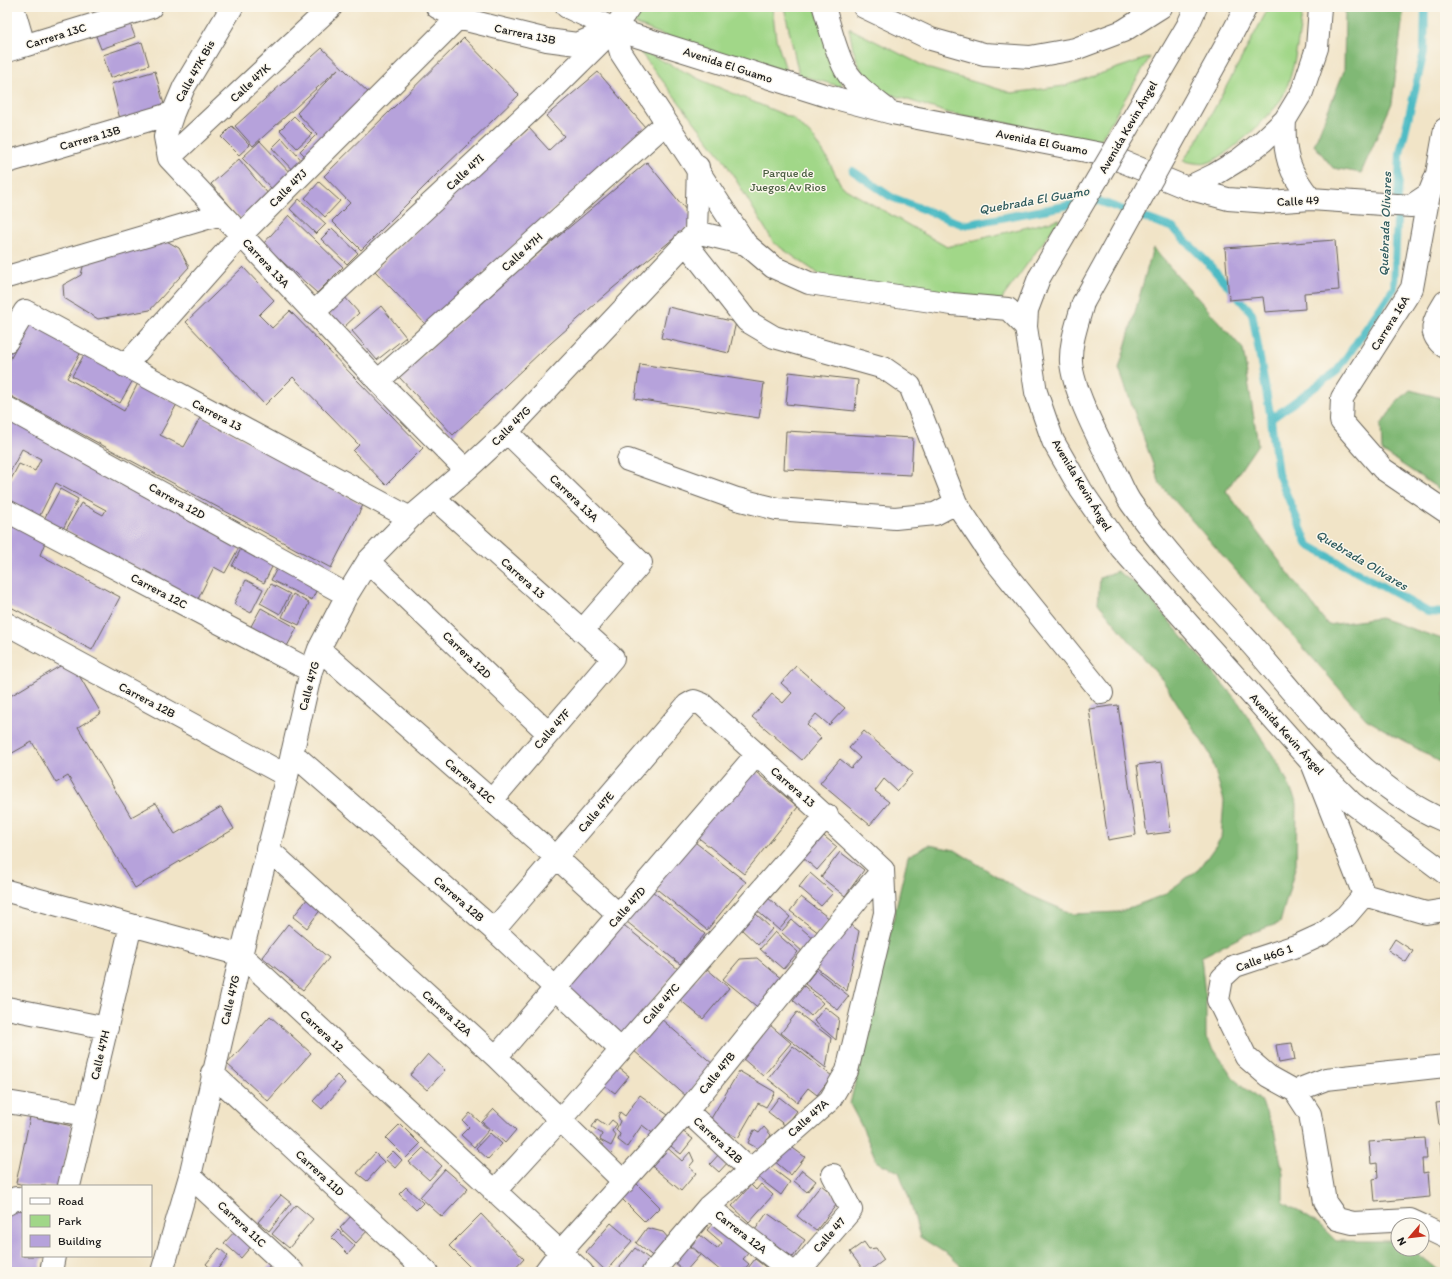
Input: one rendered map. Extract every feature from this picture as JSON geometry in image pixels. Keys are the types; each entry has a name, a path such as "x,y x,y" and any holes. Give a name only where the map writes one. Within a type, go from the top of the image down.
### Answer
{"street":[{"path":"13,7 16,48"},
{"name":"Carrera 13C","path":"16,48 151,7"},
{"name":"Calle 47K Bis","path":"169,158 165,137 173,113 184,87 232,7"},
{"name":"Calle 47K","path":"169,158 331,7"},
{"name":"Carrera 13B","path":"437,7 458,18 547,40 577,44 614,29"},
{"name":"Avenida El Guamo","path":"567,7 614,29 771,79 892,113 1107,155 1186,188"},
{"name":"Calle 47I","path":"313,313 541,101 614,29 629,7"},
{"name":"Avenida El Guamo","path":"824,7 832,36 846,70 861,88 892,113"},
{"path":"864,7 931,39 984,54 1030,57 1074,50 1123,31 1161,7"},
{"path":"1246,7 1083,303 1072,342 1071,363 1079,394 1103,448 1130,501 1162,545 1345,750 1387,787 1430,814 1445,821"},
{"path":"1186,188 1214,175 1240,160 1285,120 1302,92 1317,48 1320,7"},
{"name":"Avenida Kevin Ángel","path":"1192,16 1039,278 1027,310 1026,327 1036,392 1053,441 1081,490 1121,548 1312,763 1352,803 1445,873"},
{"name":"Calle 47J","path":"125,366 241,235 458,18"},
{"path":"614,29 621,53 666,123 698,167 746,244 773,268 809,283 952,304 1008,309 1026,327"},
{"name":"Carrera 13B","path":"7,162 173,113"},
{"path":"1285,120 1284,142 1288,163 1298,183 1311,199"},
{"name":"Calle 47H","path":"378,381 666,123"},
{"name":"Carrera 16A","path":"1445,128 1437,174 1429,194 1412,288 1342,398 1341,421 1383,469 1445,511"},
{"path":"7,277 221,214 169,158"},
{"path":"698,167 691,237 747,321 774,338 884,368 910,386 956,503 992,557 1102,693"},
{"name":"Calle 49","path":"1186,188 1228,199 1269,202 1311,199 1411,206 1429,194"},
{"name":"Carrera 13A","path":"221,214 378,381 466,470"},
{"path":"691,237 746,244"},
{"name":"Calle 47G","path":"162,1272 190,1176 212,1073 240,955 287,776 311,671 319,649 347,594 368,561 410,518 466,470 507,432 691,237"},
{"path":"1445,302 1433,323 1434,334 1445,346"},
{"name":"Carrera 13","path":"7,341 25,311 410,518"},
{"name":"Carrera 12D","path":"7,408 347,594"},
{"name":"Carrera 13A","path":"507,432 641,563 582,631"},
{"path":"628,460 737,500 776,509 895,518 935,514 956,503"},
{"name":"Carrera 13","path":"434,498 613,658"},
{"name":"Carrera 12C","path":"7,511 311,671"},
{"name":"Carrera 12D","path":"368,561 548,733"},
{"name":"Carrera 12B","path":"7,624 287,776"},
{"name":"Carrera 12C","path":"319,649 492,800 619,915"},
{"name":"Calle 47F","path":"492,800 613,658"},
{"name":"Calle 47E","path":"494,930 687,705 694,702 702,704"},
{"name":"Carrera 13","path":"702,704 756,755 827,815 883,870"},
{"name":"Carrera 12B","path":"292,752 494,930 621,1050"},
{"name":"Calle 47D","path":"496,1057 756,755"},
{"path":"1312,763 1364,895 1426,913 1445,910"},
{"name":"Calle 47C","path":"494,1192 559,1121 827,815"},
{"name":"Carrera 12A","path":"267,848 496,1057 559,1121 624,1182"},
{"name":"Calle 47B","path":"545,1272 560,1252 687,1110 883,870"},
{"name":"Calle 47A","path":"654,1272 708,1207 830,1100 847,1071 885,913 883,870"},
{"name":"Carrera 12","path":"7,891 240,955 582,1272"},
{"name":"Calle 46G 1","path":"1295,1091 1268,1076 1246,1057 1218,1000 1222,978 1235,966 1299,945 1323,934 1346,916 1364,895"},
{"name":"Calle 47H","path":"69,1185 131,925"},
{"path":"7,1008 106,1028"},
{"path":"1390,1221 1353,1223 1337,1220 1325,1202 1310,1114 1295,1091 1326,1079 1445,1066"},
{"name":"Carrera 11D","path":"212,1073 427,1272"},
{"path":"7,1102 86,1115"},
{"name":"Carrera 12B","path":"687,1110 750,1170"},
{"name":"Calle 47","path":"798,1272 851,1210 833,1175"},
{"name":"Carrera 11C","path":"190,1176 293,1272"},
{"name":"Carrera 12A","path":"708,1207 792,1272"},
{"path":"1430,1230 1445,1237"},
{"path":"51,1272 54,1257"}],"green space":[{"path":"638,7 772,7 776,39 788,76 701,50 633,23"},
{"path":"784,7 815,7 842,87 799,75"},
{"path":"1269,7 1303,7 1294,64 1283,96 1278,104 1260,124 1226,153 1205,164 1183,161 1197,141"},
{"path":"1345,7 1404,7 1392,103 1361,173 1333,168 1314,145 1344,71"},
{"path":"849,28 930,69 1012,93 1064,86 1150,57 1096,147 1036,128 948,113 884,92 861,70 853,49"},
{"name":"Parque de Juegos Av Rios","path":"637,48 701,80 792,118 814,138 827,158 842,187 947,247 1060,219 1001,300 833,284 774,243 724,160"},
{"path":"1153,248 1243,349 1258,444 1226,491 1328,625 1380,618 1445,640 1445,765 1366,719 1160,484 1119,369"},
{"path":"1410,390 1445,399 1445,493 1382,451 1381,425 1396,403"},
{"path":"1117,571 1141,588 1239,703 1281,768 1297,803 1296,865 1280,923 1245,935 1201,957 1206,1004 1206,1038 1235,1080 1261,1101 1274,1130 1283,1173 1283,1202 1319,1224 1336,1241 1390,1241 1390,1257 1422,1257 1441,1272 968,1272 950,1256 920,1237 909,1198 899,1172 877,1162 863,1129 850,1104 908,856 929,845 955,850 1022,892 1073,914 1119,912 1163,895 1199,869 1221,838 1224,801 1210,754 1163,681 1098,603 1100,578"}],"building":[{"path":"128,18 135,37 101,49 94,31"},
{"path":"464,38 519,95 361,250 332,221 350,203 324,176"},
{"path":"142,42 149,65 110,78 103,55"},
{"path":"322,48 372,96 309,160 300,151 317,134 297,113 339,68 253,146 235,126"},
{"path":"155,71 166,112 121,123 111,84"},
{"path":"598,72 645,127 427,326 375,271 492,158 529,128 549,150 564,136 546,116"},
{"path":"294,116 312,134 297,148 280,130"},
{"path":"232,126 250,145 239,155 221,137"},
{"path":"282,138 305,164 295,173 272,148"},
{"path":"260,141 292,175 274,191 242,158"},
{"path":"239,159 269,195 241,219 211,184"},
{"path":"647,162 695,221 613,288 542,351 453,435 399,377 491,293"},
{"path":"319,182 340,201 325,217 305,198"},
{"path":"299,199 326,224 316,234 290,209"},
{"path":"289,215 343,267 317,293 263,244"},
{"path":"332,228 358,253 347,264 321,239"},
{"path":"163,239 179,248 189,267 150,310 98,319 64,298 63,285 81,275 85,259"},
{"path":"1335,240 1339,290 1304,293 1305,309 1265,312 1263,297 1229,300 1225,248"},
{"path":"243,267 274,300 259,315 272,328 290,311 423,448 386,485 353,451 359,445 293,377 265,405 186,322"},
{"path":"342,294 359,313 343,328 325,309"},
{"path":"381,306 406,337 377,360 352,331"},
{"path":"668,307 736,322 729,353 661,338"},
{"path":"31,321 82,350 67,378 124,411 138,383 177,404 160,435 184,447 201,416 363,505 331,568 7,394 7,365"},
{"path":"85,353 133,380 120,403 72,376"},
{"path":"640,364 764,383 759,418 635,399"},
{"path":"789,372 858,380 855,411 786,404"},
{"path":"7,415 242,542 225,573 214,567 197,601 66,530 81,503 103,515 106,510 56,483 38,519 7,502 7,487 19,464 35,471 41,459 22,449 7,478"},
{"path":"786,431 913,438 911,475 784,469"},
{"path":"60,489 78,499 62,531 43,521"},
{"path":"7,521 46,540 40,555 120,597 92,650 7,605"},
{"path":"243,545 275,561 264,583 232,566"},
{"path":"280,562 320,582 312,600 271,580"},
{"path":"246,580 263,589 251,613 234,604"},
{"path":"271,584 290,594 280,614 260,603"},
{"path":"293,594 309,603 299,625 282,617"},
{"path":"261,608 297,628 286,648 250,628"},
{"path":"70,660 101,713 78,727 131,817 156,803 175,834 221,807 234,829 135,888 68,776 56,783 32,742 7,756 7,698"},
{"path":"796,666 845,708 829,725 816,714 807,725 821,738 802,760 752,717 772,694 783,703 792,693 781,683"},
{"path":"1118,705 1136,835 1108,840 1089,709"},
{"path":"864,731 913,773 897,791 884,779 875,791 889,802 870,825 820,783 840,759 851,768 860,758 849,748"},
{"path":"1162,762 1171,832 1147,835 1137,765"},
{"path":"750,767 798,807 744,874 695,835"},
{"path":"819,832 837,847 817,870 800,855"},
{"path":"691,839 746,882 707,930 653,886"},
{"path":"840,852 864,870 845,896 821,877"},
{"path":"810,873 833,893 821,906 799,887"},
{"path":"647,887 705,934 680,964 622,918"},
{"path":"767,897 790,917 779,930 756,910"},
{"path":"801,897 830,919 819,933 790,911"},
{"path":"308,898 321,909 307,928 293,917"},
{"path":"755,913 772,929 758,945 740,928"},
{"path":"843,919 859,931 847,991 809,962"},
{"path":"792,920 816,941 805,954 781,932"},
{"path":"620,922 678,969 621,1040 563,992"},
{"path":"288,924 329,958 303,990 262,957"},
{"path":"775,932 798,952 783,969 760,949"},
{"path":"1395,939 1413,951 1406,962 1388,950"},
{"path":"757,958 784,981 761,1010 723,979 740,959"},
{"path":"706,968 729,988 703,1019 679,999"},
{"path":"816,970 849,996 838,1010 805,984"},
{"path":"804,986 823,1003 811,1016 793,1000"},
{"path":"825,1007 839,1018 836,1040 814,1021"},
{"path":"797,1012 831,1038 826,1068 781,1033"},
{"path":"270,1016 311,1053 268,1101 227,1064"},
{"path":"660,1018 714,1065 686,1096 633,1050"},
{"path":"770,1025 791,1043 763,1076 742,1058"},
{"path":"1292,1043 1295,1060 1279,1063 1276,1045"},
{"path":"793,1046 832,1076 817,1095 808,1088 797,1102 768,1079"},
{"path":"428,1054 445,1070 427,1090 410,1075"},
{"path":"614,1064 629,1076 615,1093 600,1082"},
{"path":"739,1071 775,1092 766,1107 758,1103 738,1138 709,1122"},
{"path":"337,1075 345,1083 322,1109 313,1101"},
{"path":"640,1095 668,1115 655,1135 642,1125 627,1147 618,1140 620,1134 616,1130 620,1121 618,1116 620,1112 625,1116"},
{"path":"779,1097 797,1111 786,1126 768,1112"},
{"path":"1445,1102 1445,1125 1439,1125 1436,1103"},
{"path":"494,1109 516,1130 505,1143 482,1122"},
{"path":"470,1113 489,1130 474,1147 461,1135 469,1127 463,1121"},
{"path":"30,1117 72,1126 60,1185 24,1185 16,1183"},
{"path":"597,1119 607,1126 612,1120 617,1124 612,1131 616,1136 611,1146 600,1140 602,1134 592,1127"},
{"path":"400,1124 420,1144 406,1158 386,1138"},
{"path":"764,1127 771,1135 762,1151 748,1143 754,1130 759,1133"},
{"path":"678,1128 693,1139 681,1154 667,1143"},
{"path":"490,1133 502,1144 488,1159 476,1148"},
{"path":"1425,1138 1427,1159 1422,1159 1423,1173 1428,1172 1430,1197 1375,1202 1373,1179 1378,1178 1377,1163 1371,1164 1369,1142"},
{"path":"1440,1139 1445,1139 1445,1162 1442,1163"},
{"path":"786,1143 805,1157 791,1175 773,1160"},
{"path":"663,1144 682,1161 690,1152 694,1161 689,1167 696,1173 681,1191 647,1162"},
{"path":"423,1148 442,1166 429,1180 409,1162"},
{"path":"393,1151 402,1160 395,1168 385,1159"},
{"path":"721,1152 730,1160 719,1172 710,1164"},
{"path":"375,1153 384,1162 367,1181 357,1173"},
{"path":"764,1162 790,1182 781,1195 754,1174"},
{"path":"445,1169 468,1189 442,1217 420,1197"},
{"path":"802,1170 816,1181 807,1192 794,1181"},
{"path":"633,1180 660,1207 645,1222 618,1195"},
{"path":"761,1184 773,1195 749,1222 732,1206 751,1185 756,1190"},
{"path":"821,1185 840,1200 816,1231 797,1216"},
{"path":"406,1187 423,1203 416,1210 399,1194"},
{"path":"281,1195 291,1203 269,1231 258,1222"},
{"path":"11,1203 22,1206 22,1257 43,1257 39,1272 7,1272 7,1220"},
{"path":"296,1205 313,1219 289,1248 272,1234"},
{"path":"767,1213 805,1240 793,1257 755,1230"},
{"path":"353,1214 369,1229 356,1243 340,1228"},
{"path":"481,1214 524,1259 512,1272 475,1272 449,1246"},
{"path":"716,1219 752,1249 743,1259 749,1264 742,1272 722,1272 691,1246 700,1235 717,1249 722,1243 707,1230"},
{"path":"611,1223 632,1241 606,1271 586,1252"},
{"path":"647,1228 663,1232 669,1239 655,1258 636,1243"},
{"path":"237,1229 253,1244 241,1258 224,1243"},
{"path":"338,1230 355,1246 348,1254 331,1237"},
{"path":"682,1240 700,1255 685,1272 668,1256"},
{"path":"864,1242 869,1249 876,1248 884,1260 868,1272 865,1272 850,1252"},
{"path":"219,1248 228,1256 215,1272 206,1264"},
{"path":"635,1248 652,1261 644,1272 616,1272"},
{"path":"755,1259 772,1272 745,1272"},
{"path":"271,1264 280,1272 264,1272"}],"waterway":[{"name":"Quebrada Olivares","path":"1271,419 1337,371 1394,288 1400,153 1424,52 1425,7"},
{"name":"Quebrada El Guamo","path":"853,171 891,197 964,225 1096,200 1173,228 1206,261 1252,313 1271,419 1278,474 1308,545 1428,612 1445,613"}]}
